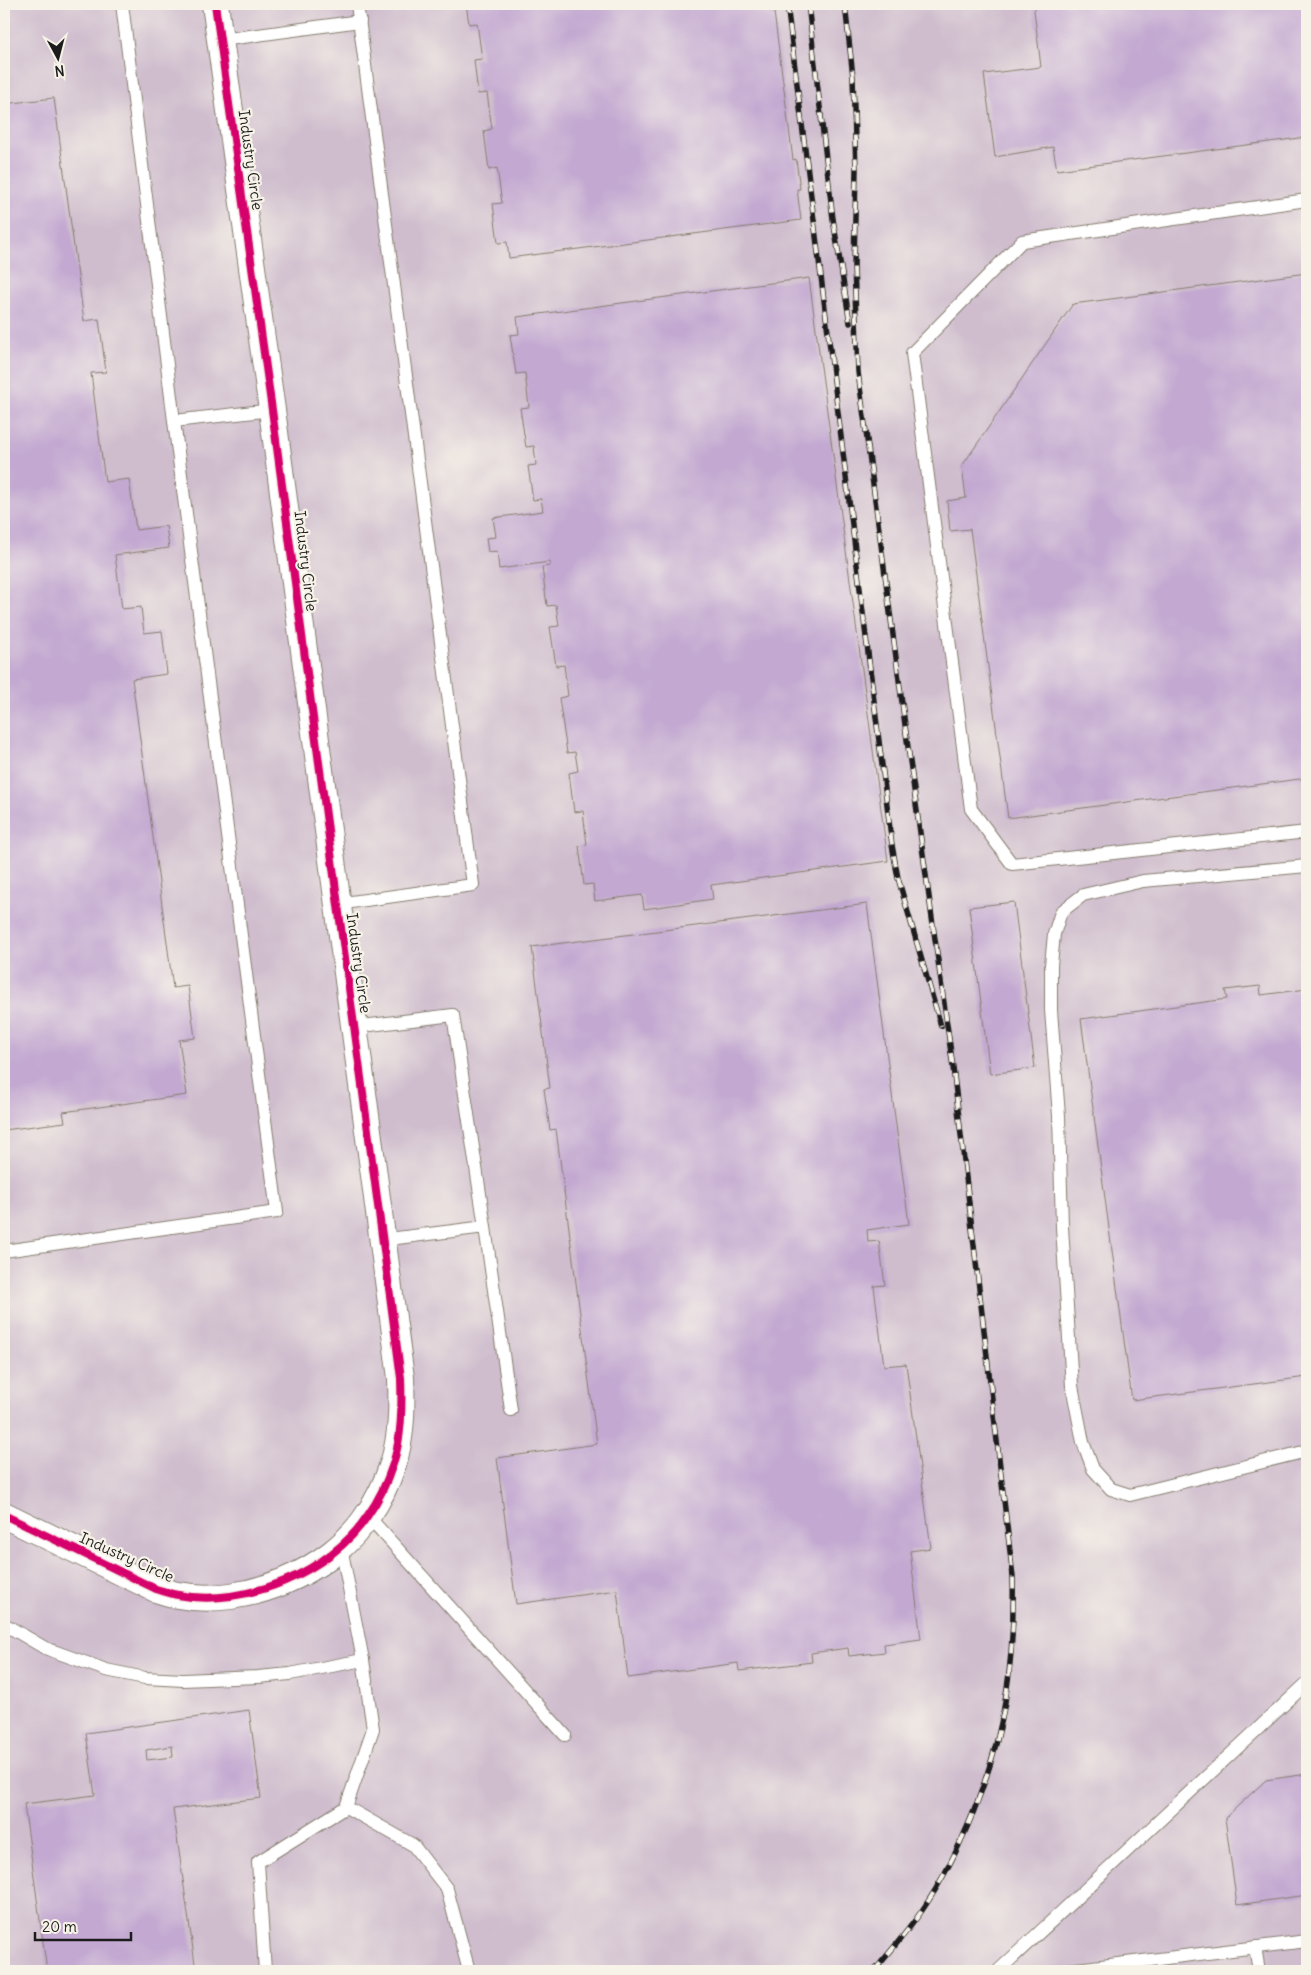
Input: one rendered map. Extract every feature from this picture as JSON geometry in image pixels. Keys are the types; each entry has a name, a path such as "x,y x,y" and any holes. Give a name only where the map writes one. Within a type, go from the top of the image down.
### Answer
{"street":[{"name":"Industry Circle","path":"4,1515 156,1589 179,1595 231,1596 257,1591 291,1578 341,1547 368,1516 382,1491 393,1463 400,1433 401,1378 381,1240 272,410 215,4"}],"lane":[{"path":"4,1251 277,1212 122,4"},
{"path":"337,904 473,885 357,4"},
{"path":"221,40 360,21"},
{"path":"1307,200 1022,241 912,353 971,809 1012,864 1307,832"},
{"path":"174,421 272,410"},
{"path":"1307,866 1142,881 1083,895 1061,912 1054,934 1051,965 1051,1010 1059,1116 1062,1227 1072,1386 1083,1442 1093,1470 1111,1489 1130,1495 1307,1451"},
{"path":"354,1027 453,1015 511,1410"},
{"path":"381,1240 485,1227"},
{"path":"368,1516 565,1735"},
{"path":"265,1971 258,1862 346,1807 373,1729 363,1660 341,1547"},
{"path":"4,1624 45,1648 106,1670 145,1678 183,1680 290,1674 363,1660"},
{"path":"998,1971 1306,1685"},
{"path":"346,1807 413,1845 447,1889 469,1971"},
{"path":"1060,1971 1307,1940"},
{"path":"1255,1947 1259,1971"}],"shaded area":[{"path":"4,4 1307,4 1307,1971 4,1971"}],"building":[{"path":"466,4 773,4 793,160 796,159 800,189 797,189 801,220 509,258 507,242 498,243 493,204 502,203 497,168 489,170 484,131 492,129 487,93 478,94 474,60 482,59 477,23 469,24"},
{"path":"1039,4 1307,4 1307,137 1057,170 1053,147 995,157 984,74 1041,67 1034,10"},
{"path":"54,98 84,321 99,319 106,372 91,373 105,482 129,479 136,530 166,526 169,548 115,555 122,609 141,607 144,633 162,631 167,674 132,679 173,988 188,986 195,1038 179,1040 187,1095 63,1112 65,1122 4,1130 4,104"},
{"path":"1307,273 1307,778 1008,818 970,529 950,531 947,501 966,498 962,466 1073,304"},
{"path":"809,278 888,861 711,885 713,899 644,909 642,895 595,901 593,884 584,885 579,846 587,845 583,811 574,812 569,773 578,771 575,752 567,753 559,698 568,696 564,665 556,666 550,627 559,626 556,605 547,606 542,567 550,566 550,562 499,569 497,551 488,552 486,538 496,537 493,518 543,511 541,499 533,500 528,466 536,465 534,446 526,447 520,408 529,407 525,373 516,374 510,335 519,334 517,317"},
{"path":"1014,902 1035,1068 990,1074 969,907"},
{"path":"867,904 909,1224 867,1230 868,1242 879,1241 885,1285 874,1286 884,1366 906,1364 931,1548 910,1551 921,1639 884,1644 885,1652 849,1656 848,1648 811,1653 812,1662 739,1671 738,1663 628,1678 617,1590 516,1604 497,1458 597,1444 556,1129 550,1130 544,1089 550,1088 532,947"},
{"path":"1260,986 1261,995 1307,989 1307,1377 1132,1400 1081,1019 1227,999 1225,990"},
{"path":"249,1710 261,1798 173,1809 196,1971 47,1971 24,1804 95,1795 86,1733","holes":["172,1746 173,1757 147,1760 146,1750"]},
{"path":"1307,1774 1307,1895 1237,1905 1225,1818 1266,1780"}],"railway":[{"path":"787,4 892,845 898,878 941,1026"},
{"path":"808,4 833,219 850,323"},
{"path":"845,4 853,77 856,170 854,266 858,372 953,1067 1013,1577 1012,1640 1005,1702 1000,1728 984,1783 962,1838 936,1889 910,1927 874,1971"}],"cycle path":[{"path":"4,1515 156,1589 178,1595 204,1598 231,1596 258,1590 284,1581 309,1569 332,1553 352,1535 372,1509 382,1491 393,1464 400,1432 401,1378 272,410 215,4"}]}
